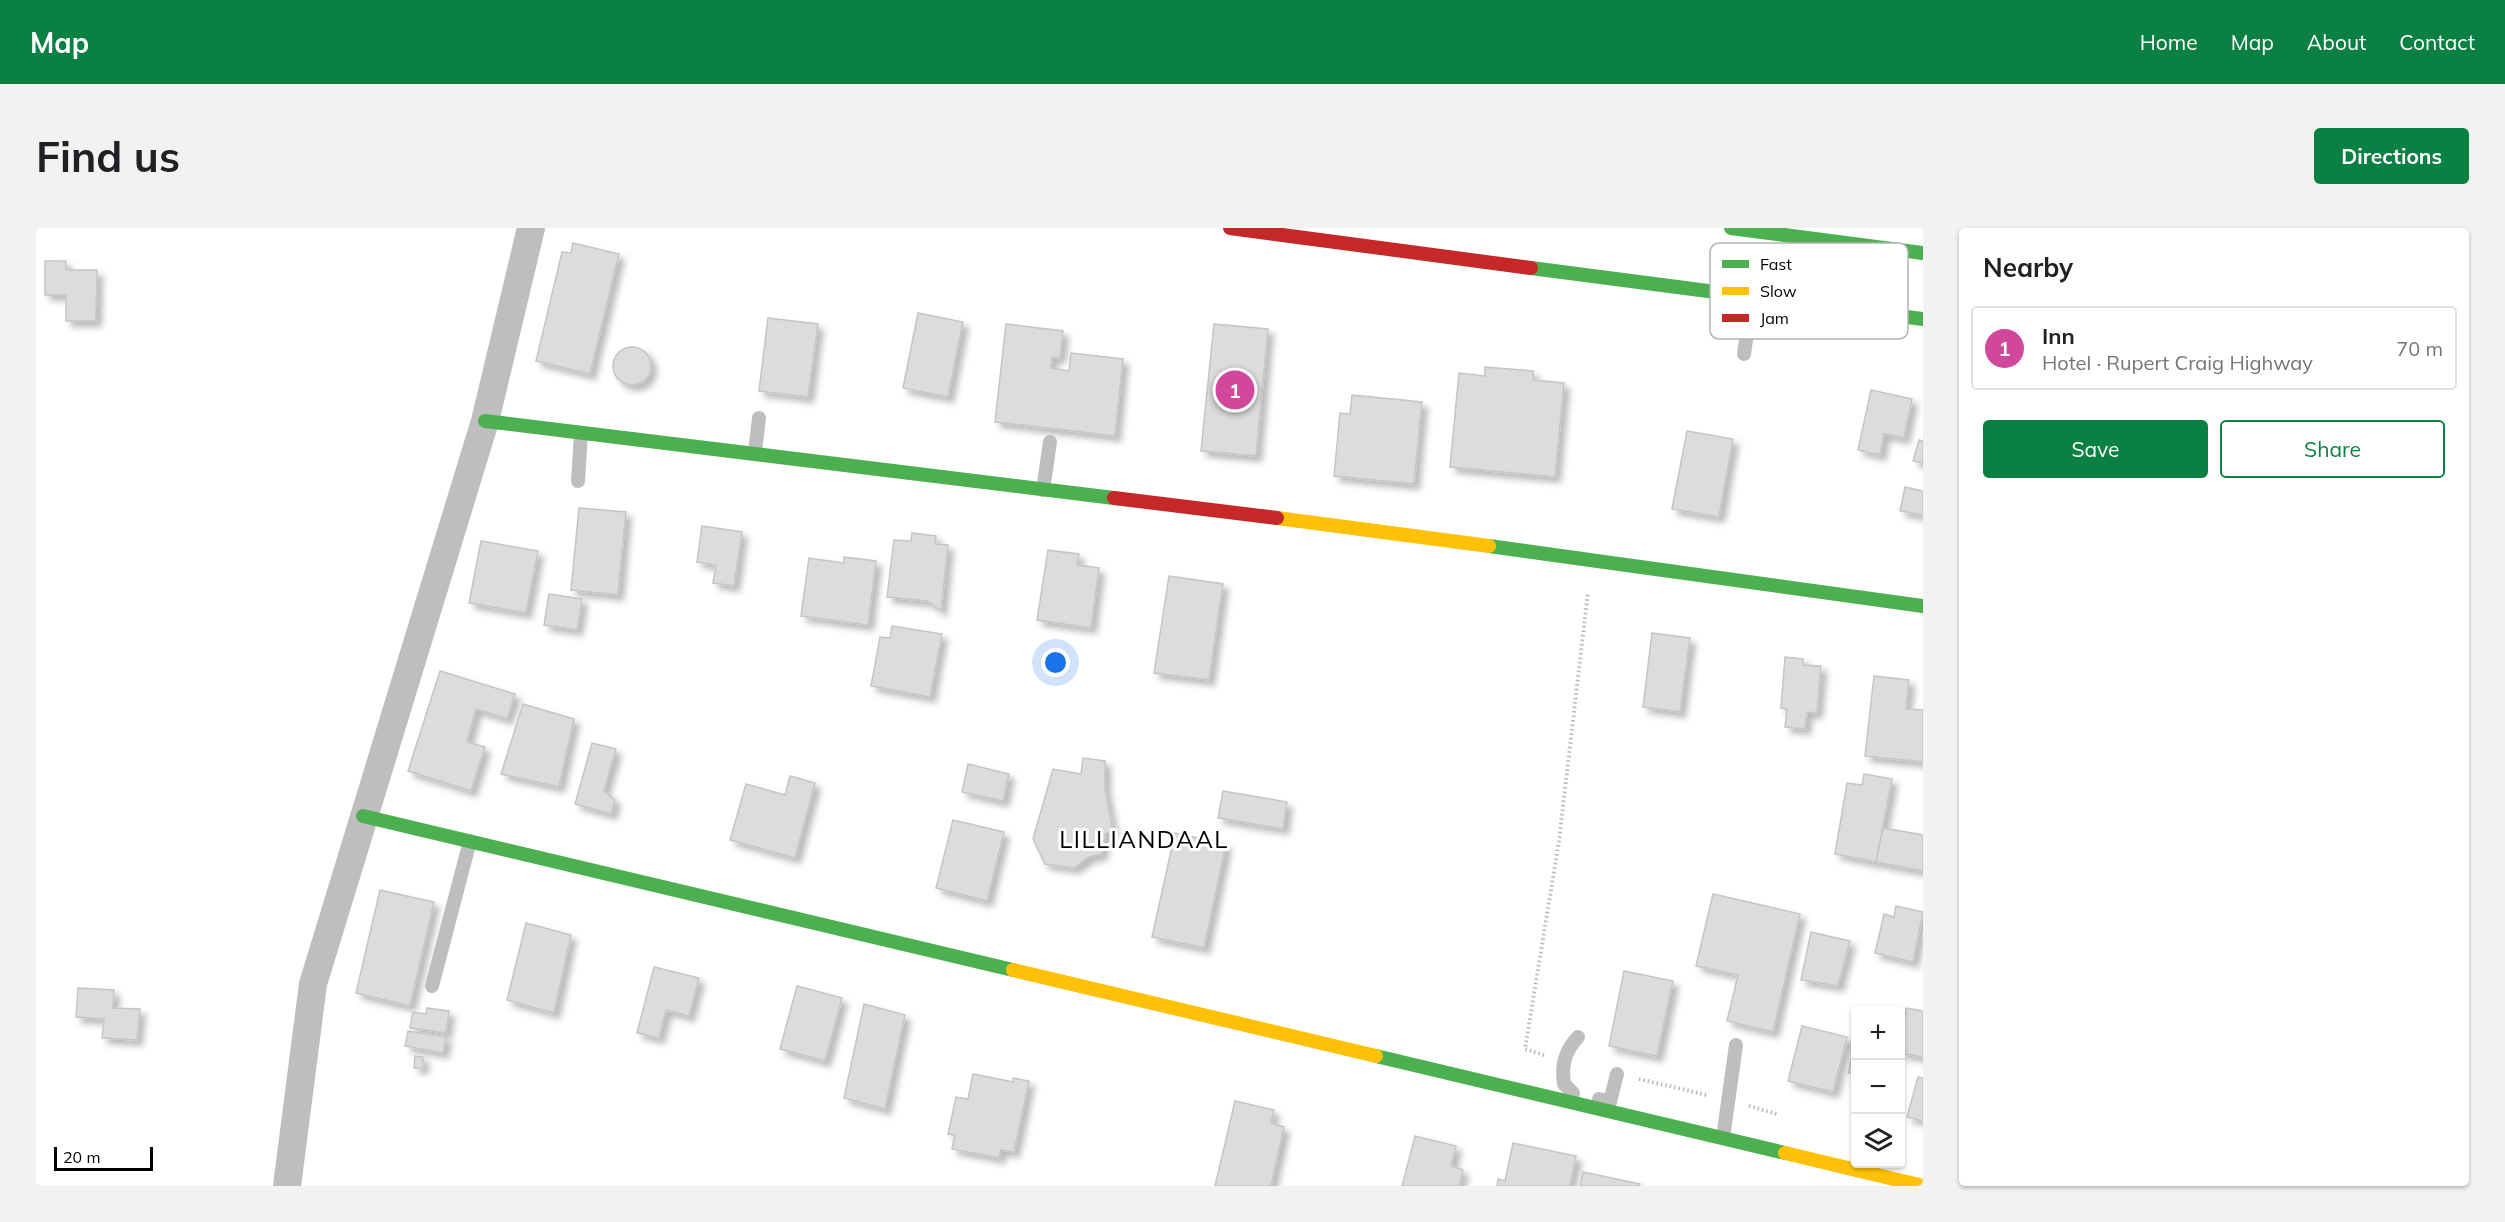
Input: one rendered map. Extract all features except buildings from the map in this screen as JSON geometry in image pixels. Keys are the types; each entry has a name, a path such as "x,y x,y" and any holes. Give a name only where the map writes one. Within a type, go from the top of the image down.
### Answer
{"street":[{"path":"287,1186 313,984 484,421 531,228"},
{"path":"1230,228 1710,291"},
{"path":"1731,228 1846,243"},
{"path":"1908,251 1923,253"},
{"path":"1908,317 1923,319"},
{"path":"484,421 1592,558 1923,606"},
{"path":"363,816 1572,1098 1923,1186"}],"lane":[{"path":"1744,354 1746,339"},
{"path":"755,453 759,418"},
{"path":"578,481 581,433"},
{"path":"1043,491 1050,442"},
{"path":"432,986 470,841"},
{"path":"1578,1037 1569,1047 1564,1060 1564,1084 1572,1098 1610,1101 1617,1074"},
{"path":"1722,1137 1736,1045"}],"path":[{"path":"1564,1060 1525,1049 1559,841 1592,558"},
{"path":"1617,1074 1778,1115"}],"traffic: fast":[{"path":"1731,228 1846,243"},
{"path":"1908,251 1923,253"},
{"path":"1531,268 1710,291"},
{"path":"1908,317 1923,319"},
{"path":"485,421 1114,498"},
{"path":"1489,546 1923,606"},
{"path":"363,816 1013,970"},
{"path":"1376,1056 1785,1153"}],"traffic: slow":[{"path":"1277,518 1489,546"},
{"path":"1013,970 1376,1056"},
{"path":"1785,1153 1923,1186"}],"traffic: jam":[{"path":"1230,228 1531,268"},
{"path":"1114,498 1277,518"}],"place":[{"name":"Inn","path":"1235,390"}],"district":[{"name":"LILLIANDAAL","path":"1144,839"}]}
